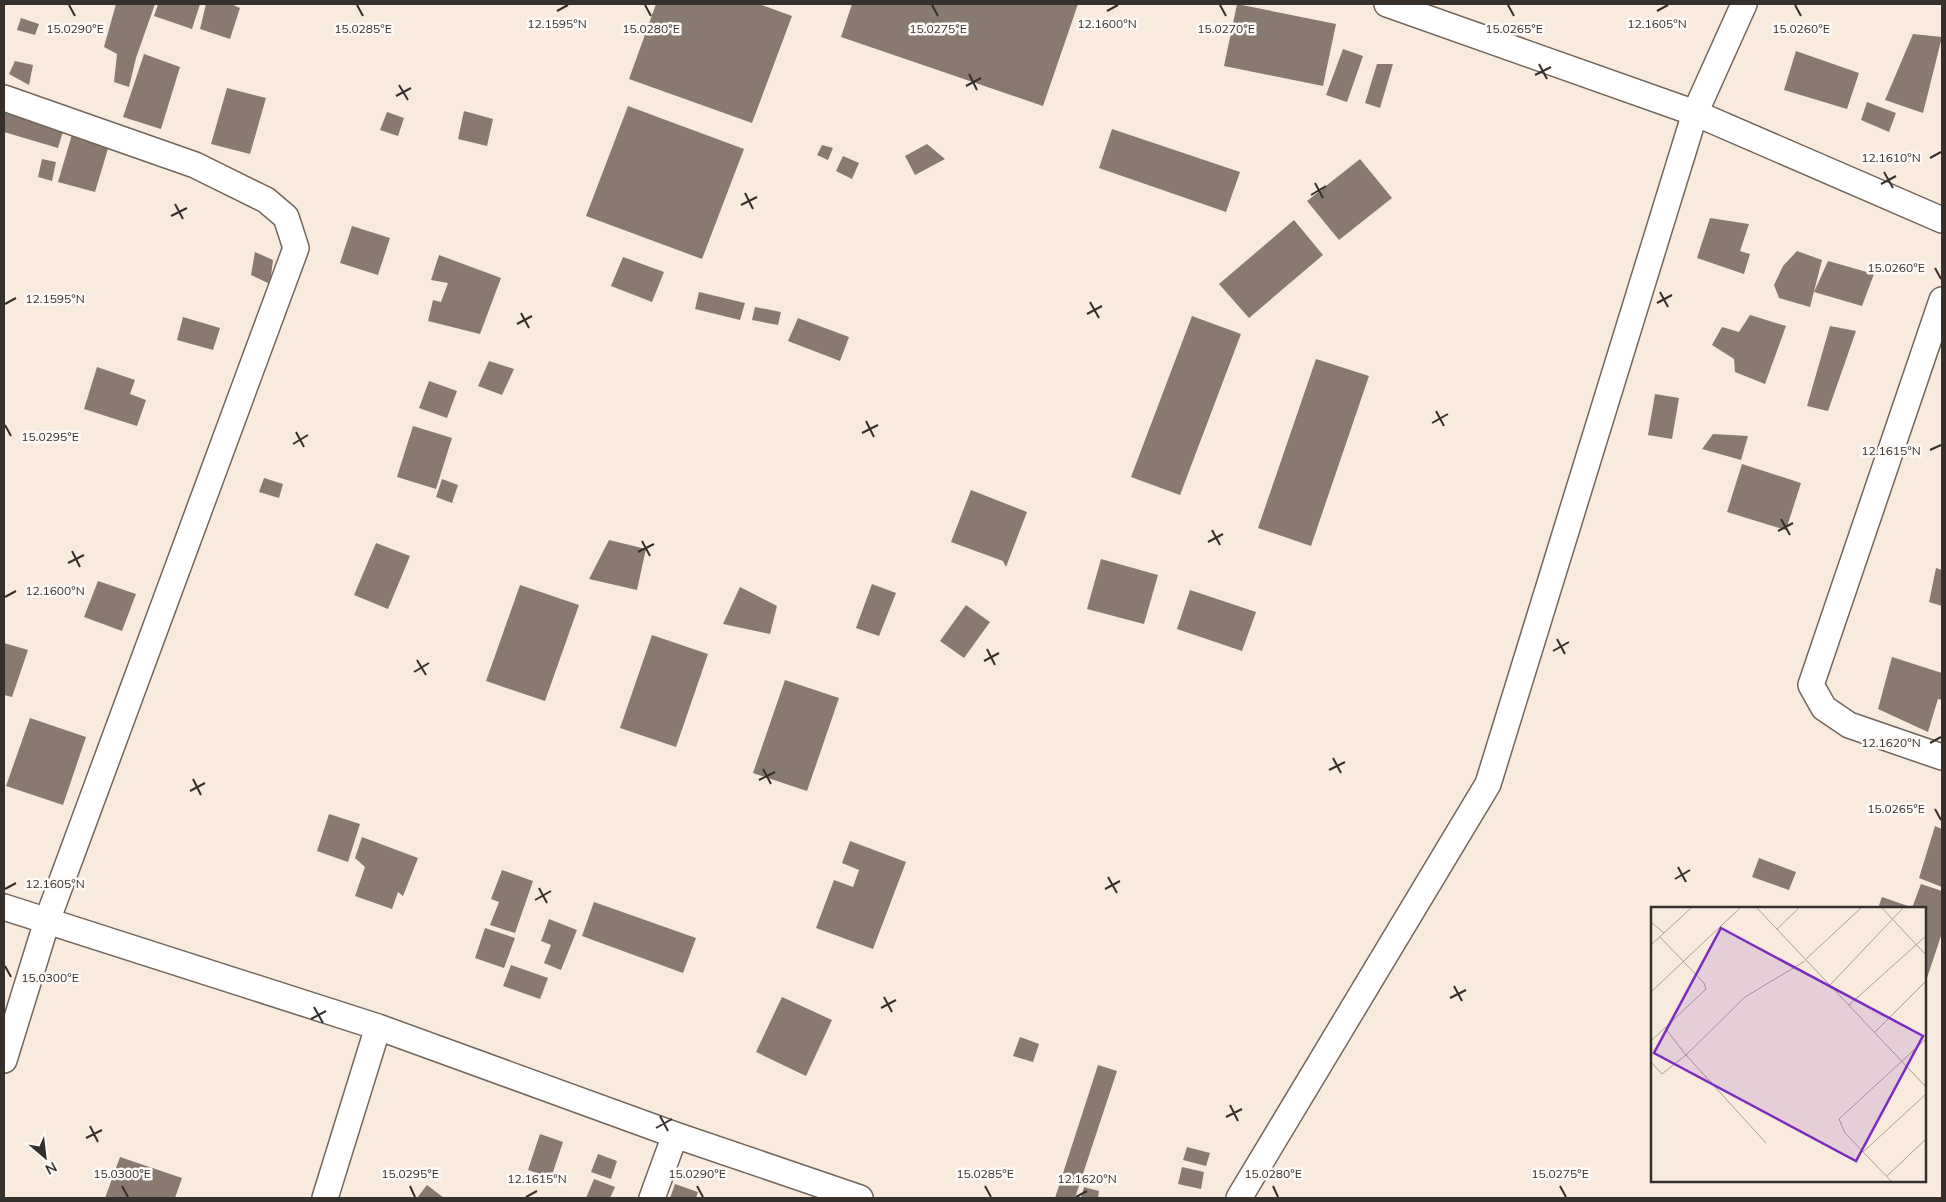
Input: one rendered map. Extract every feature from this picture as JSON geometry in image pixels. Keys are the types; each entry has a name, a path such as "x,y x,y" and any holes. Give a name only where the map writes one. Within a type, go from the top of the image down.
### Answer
{"street":[{"path":"1387,4 1695,113 1942,220"},
{"path":"1239,1198 1488,784 1695,113 1744,4"},
{"path":"4,98 195,165 266,200 286,217 296,248 47,922 4,1060"},
{"path":"1942,300 1811,685 1824,708 1849,725 1942,757"},
{"path":"4,907 378,1027 675,1135 860,1198"},
{"path":"325,1198 378,1027"},
{"path":"652,1198 675,1135"}],"building":[{"path":"116,4 155,4 136,58 129,87 114,82 117,54 104,47"},
{"path":"158,4 200,4 192,29 154,16"},
{"path":"206,4 231,4 240,8 230,39 200,29"},
{"path":"656,4 759,4 792,16 752,123 629,79"},
{"path":"852,4 1078,4 1043,106 841,37"},
{"path":"1237,4 1336,24 1323,86 1224,66"},
{"path":"21,18 39,24 35,35 17,30"},
{"path":"1913,34 1942,37 1923,113 1885,100"},
{"path":"1343,49 1363,56 1347,102 1326,95"},
{"path":"1796,51 1859,73 1847,109 1784,90"},
{"path":"144,54 180,67 161,129 123,117"},
{"path":"15,61 33,65 29,85 9,74"},
{"path":"1377,64 1393,64 1380,108 1365,103"},
{"path":"227,88 266,98 250,154 211,144"},
{"path":"1867,102 1896,113 1889,132 1861,120"},
{"path":"628,106 744,149 702,259 586,216"},
{"path":"5,111 64,128 58,148 4,132"},
{"path":"464,111 493,119 487,146 458,139"},
{"path":"387,112 404,118 398,136 380,130"},
{"path":"1112,129 1240,172 1226,212 1099,168"},
{"path":"73,131 110,142 95,192 58,182"},
{"path":"927,144 945,159 915,175 905,156"},
{"path":"822,145 833,148 828,160 817,155"},
{"path":"843,156 859,163 852,179 836,171"},
{"path":"42,159 56,162 52,181 38,177"},
{"path":"1360,159 1392,198 1339,240 1307,201"},
{"path":"1710,218 1749,224 1740,251 1750,254 1744,274 1697,258"},
{"path":"1294,220 1323,255 1249,318 1219,284"},
{"path":"352,226 390,238 378,275 340,263"},
{"path":"1797,251 1822,260 1810,307 1779,298 1774,285 1783,266"},
{"path":"255,252 273,260 270,284 251,275"},
{"path":"439,255 501,278 480,334 428,321 433,300 441,302 448,283 431,280"},
{"path":"623,257 664,272 652,302 611,286"},
{"path":"1828,261 1874,274 1862,306 1814,292"},
{"path":"699,292 745,303 740,320 695,309"},
{"path":"755,307 781,312 778,325 752,320"},
{"path":"1750,315 1786,326 1765,384 1735,372 1734,359 1712,345 1722,327 1739,332"},
{"path":"1192,316 1241,334 1180,495 1131,477"},
{"path":"183,317 220,328 213,350 177,340"},
{"path":"798,318 849,337 840,361 788,341"},
{"path":"1830,326 1856,331 1828,411 1807,406"},
{"path":"1316,359 1369,376 1311,546 1258,528"},
{"path":"489,361 514,369 502,395 478,386"},
{"path":"97,367 135,380 130,394 146,400 137,426 84,409"},
{"path":"429,381 457,391 447,418 419,408"},
{"path":"1655,394 1679,398 1672,439 1648,435"},
{"path":"413,426 452,438 436,489 397,477"},
{"path":"1713,434 1748,436 1741,460 1702,449"},
{"path":"1742,464 1801,483 1786,530 1727,512"},
{"path":"264,478 283,484 279,498 259,492"},
{"path":"442,479 458,485 452,503 436,497"},
{"path":"971,490 1027,512 1006,567 1003,561 951,542"},
{"path":"609,540 646,549 637,590 589,579"},
{"path":"376,543 410,556 388,609 354,595"},
{"path":"1101,559 1158,575 1144,624 1087,609"},
{"path":"1936,568 1942,570 1942,606 1929,602"},
{"path":"98,581 136,594 122,631 84,617"},
{"path":"872,584 896,593 879,636 856,628"},
{"path":"520,585 579,605 545,701 486,681"},
{"path":"740,587 777,606 770,634 723,624"},
{"path":"1190,590 1256,612 1242,651 1177,629"},
{"path":"966,605 990,622 964,658 940,641"},
{"path":"652,635 708,654 676,747 620,728"},
{"path":"4,643 28,650 12,697 4,695"},
{"path":"1892,657 1942,673 1942,700 1938,699 1928,732 1878,709"},
{"path":"785,680 839,698 807,791 753,773"},
{"path":"30,718 86,737 63,805 6,786"},
{"path":"329,814 360,824 348,862 317,851"},
{"path":"1935,826 1942,829 1942,887 1919,878"},
{"path":"362,837 418,858 403,896 398,892 392,909 355,896 365,867 355,858"},
{"path":"850,841 906,862 873,949 816,928 834,880 853,887 859,870 842,863"},
{"path":"1759,858 1796,872 1789,890 1752,877"},
{"path":"502,870 533,881 515,933 490,925 499,902 491,899"},
{"path":"1921,884 1942,891 1942,933 1926,981 1926,907 1912,907"},
{"path":"1882,897 1908,906 1908,907 1878,907"},
{"path":"594,902 696,938 683,973 582,936"},
{"path":"549,919 577,930 561,970 544,963 551,945 541,941"},
{"path":"485,928 515,938 504,968 475,958"},
{"path":"511,965 548,978 540,999 503,986"},
{"path":"782,997 832,1020 806,1076 756,1052"},
{"path":"1020,1037 1039,1044 1033,1062 1013,1056"},
{"path":"1098,1065 1117,1071 1075,1198 1055,1198"},
{"path":"540,1134 563,1142 551,1178 528,1170"},
{"path":"1187,1147 1210,1153 1206,1166 1183,1160"},
{"path":"598,1154 617,1161 611,1179 591,1172"},
{"path":"120,1157 182,1178 175,1198 105,1198"},
{"path":"1182,1167 1204,1172 1201,1189 1178,1184"},
{"path":"594,1179 615,1187 610,1198 586,1198"},
{"path":"675,1184 698,1192 696,1198 670,1198"},
{"path":"427,1185 444,1198 417,1198"},
{"path":"1084,1187 1099,1191 1098,1198 1081,1198"}]}
